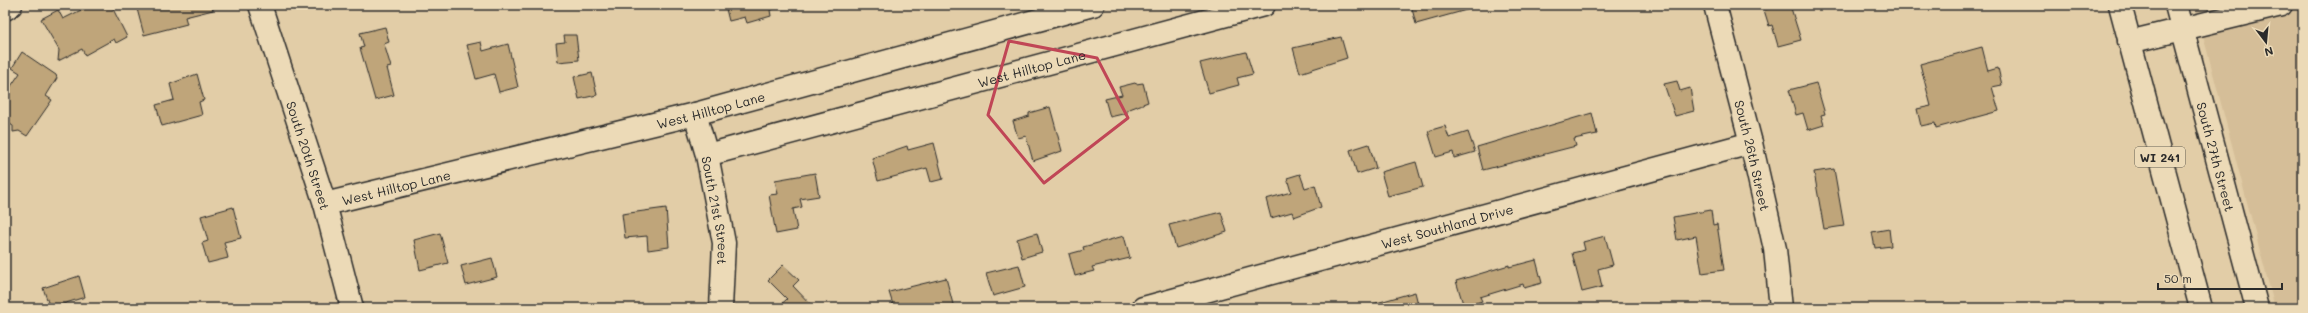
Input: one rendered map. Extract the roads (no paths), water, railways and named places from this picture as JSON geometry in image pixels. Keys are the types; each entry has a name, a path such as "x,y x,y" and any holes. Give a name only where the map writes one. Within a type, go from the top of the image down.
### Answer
{"street":[{"path":"5,9 11,5"},
{"name":"South 20th Street","path":"260,5 325,204 352,308"},
{"name":"West Hilltop Lane","path":"325,204 695,114 1093,5"},
{"name":"West Hilltop Lane","path":"707,155 1264,5"},
{"name":"South 26th Street","path":"1715,5 1751,143 1775,249 1781,308"},
{"name":"WI 241","path":"2120,5 2200,308"},
{"name":"South 27th Street","path":"2176,5 2257,308"},
{"path":"2129,42 2281,5"},
{"name":"South 21st Street","path":"695,114 707,155 724,243 721,308"},
{"name":"West Southland Drive","path":"1143,308 1751,143"}]}
